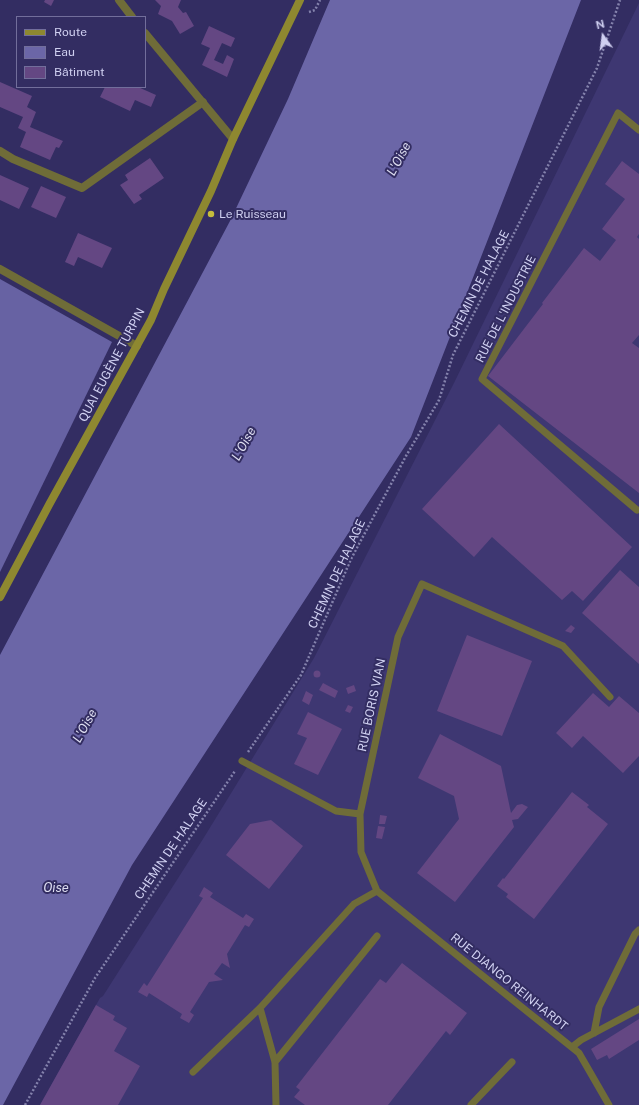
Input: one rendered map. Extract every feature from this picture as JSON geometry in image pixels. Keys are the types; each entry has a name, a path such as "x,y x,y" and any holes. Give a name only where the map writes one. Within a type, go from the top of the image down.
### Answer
{"main road":[{"name":"QUAI EUGÈNE TURPIN","path":"0,597 151,320 164,289 212,191 233,139 300,0"}],"street":[{"path":"119,0 131,16"},
{"path":"146,34 233,139"},
{"path":"0,151 13,159 82,188 203,102"},
{"path":"0,269 137,346"}],"lane":[{"name":"RUE DE L'INDUSTRIE","path":"637,510 482,378 618,113 639,130"},
{"name":"RUE BORIS VIAN","path":"377,890 361,852 360,814 398,637 422,584 563,646 610,697"},
{"path":"242,760 336,811 360,814"},
{"path":"193,1072 260,1008 354,904 377,890"},
{"name":"RUE DJANGO REINHARDT","path":"377,890 579,1053 609,1105"},
{"path":"594,1033 599,1007 635,934 639,930"},
{"path":"275,1062 377,936"},
{"path":"260,1008 275,1062 276,1105"},
{"path":"572,1047 594,1033 639,1009"},
{"path":"472,1105 512,1062"}],"path":[{"name":"CHEMIN DE HALAGE","path":"25,1105 94,978 301,675 351,559 406,456 439,400 453,355 597,68 620,0"}],"shaded area":[{"path":"639,3 639,1105 40,1105 100,998 103,996 203,839 314,658 454,383"},
{"path":"0,279 112,342 0,572"}],"water":[{"path":"330,0 581,0 411,437 132,865 3,1105 0,1105 0,655 230,221 288,99"}],"building":[{"path":"45,0 54,0 51,6 44,2"},
{"path":"155,0 181,0 178,7 183,13 186,12 194,26 180,34 172,21 158,14 161,6"},
{"path":"209,26 235,38 231,47 222,43 214,60 223,64 227,55 234,59 227,77 202,65 210,48 201,44"},
{"path":"0,82 32,96 27,107 36,112 30,127 63,141 59,148 56,147 50,160 20,147 26,132 18,128 23,117 0,107"},
{"path":"104,88 140,88 156,95 151,107 135,100 130,111 100,97"},
{"path":"150,158 164,178 139,195 142,199 134,204 120,185 128,180 125,175"},
{"path":"622,161 639,174 639,234 637,237 639,239 639,335 632,343 639,348 639,493 488,376 584,248 600,261 616,240 602,229 625,199 605,184"},
{"path":"0,175 29,188 19,209 0,200"},
{"path":"41,186 66,197 56,218 31,207"},
{"path":"78,233 112,248 102,268 78,257 74,266 65,262"},
{"path":"499,424 632,547 583,601 572,591 562,600 492,537 474,557 422,509"},
{"path":"620,570 639,587 639,664 582,613"},
{"path":"571,625 575,628 571,633 565,631"},
{"path":"467,635 532,661 502,736 437,711"},
{"path":"317,671 320,674 317,677 314,674"},
{"path":"323,683 338,691 335,698 319,690"},
{"path":"354,685 356,691 348,694 346,688"},
{"path":"306,691 313,695 309,705 302,701"},
{"path":"593,693 609,707 619,696 639,713 639,756 623,773 583,736 572,748 556,733"},
{"path":"348,705 353,707 350,713 345,711"},
{"path":"308,712 342,729 318,775 294,764 307,738 297,734"},
{"path":"440,734 501,766 511,813 517,805 522,804 528,807 518,819 512,820 514,827 455,902 417,873 459,819 454,796 418,778"},
{"path":"572,792 589,805 587,807 608,824 534,919 506,897 508,894 497,886"},
{"path":"380,815 387,816 385,824 379,824"},
{"path":"271,820 303,846 269,889 226,855 250,824"},
{"path":"378,826 385,827 382,839 376,838"},
{"path":"204,887 213,893 210,897 243,918 246,914 254,919 249,927 245,925 227,954 230,968 222,963 214,974 223,980 209,982 190,1012 194,1015 189,1023 180,1018 182,1014 149,993 147,997 138,992 144,983 147,986 203,898 199,896"},
{"path":"402,963 467,1013 450,1035 446,1031 388,1105 305,1105 294,1097 300,1090 296,1087 380,979 386,983"},
{"path":"96,1005 115,1016 113,1020 127,1028 114,1051 140,1066 118,1105 40,1105"},
{"path":"639,1019 639,1040 609,1059 607,1055 597,1060 591,1049"}],"place":[{"name":"Le Ruisseau","path":"211,214"}],"water label":[{"name":"L'Oise","path":"399,159"},
{"name":"L'Oise","path":"244,444"},
{"name":"L'Oise","path":"85,726"},
{"name":"Oise","path":"56,888"}]}
